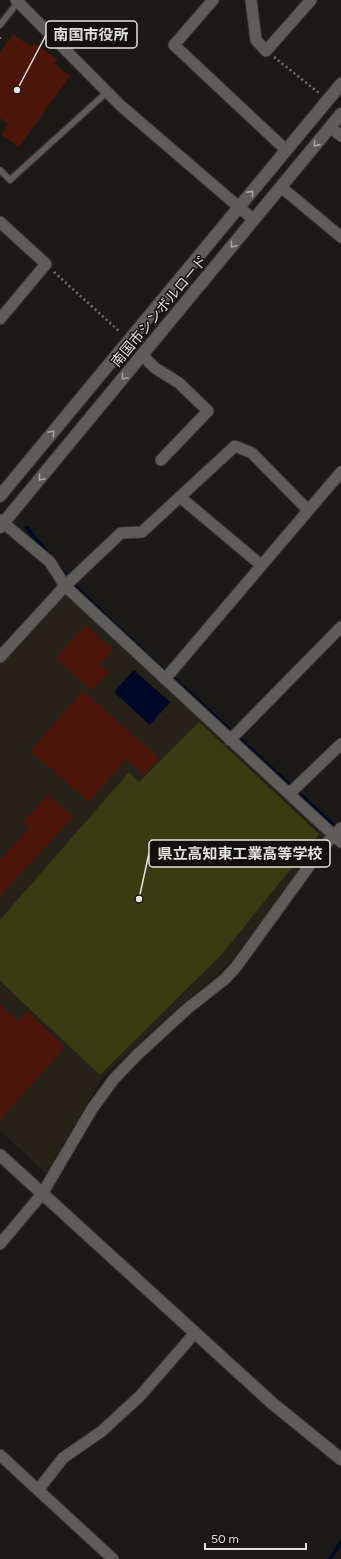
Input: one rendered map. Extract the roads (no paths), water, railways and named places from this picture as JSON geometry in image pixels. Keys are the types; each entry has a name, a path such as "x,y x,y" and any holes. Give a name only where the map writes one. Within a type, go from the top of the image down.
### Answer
{"street":[{"path":"212,0 174,45 286,150"},
{"path":"251,0 256,40 266,51 311,0"},
{"path":"17,1 120,105 254,220"},
{"name":"南国市シンボルロード","path":"0,496 341,84"},
{"name":"南国市シンボルロード","path":"1,524 341,114"},
{"path":"330,127 341,136"},
{"path":"281,187 341,237"},
{"path":"0,222 46,264 0,318"},
{"path":"142,355 155,368 179,383 208,411 161,460"},
{"path":"0,657 65,586 121,533 142,532 235,446 252,453 308,510"},
{"path":"165,680 341,472"},
{"path":"180,497 261,565"},
{"path":"0,1244 42,1194 92,1109 114,1079 137,1055 176,1019 224,979 236,967 323,847 338,835 289,794 65,586 50,562 1,524"},
{"path":"230,740 341,627"},
{"path":"289,794 341,744"},
{"path":"0,1155 272,1403 341,1459"},
{"path":"38,1490 63,1458 102,1431 140,1396 195,1332"},
{"path":"0,1455 114,1559"}],"lane":[{"path":"0,25 17,1"},
{"path":"0,170 10,180 107,92"}],"water":[{"path":"134,670 170,702 150,725 114,692"}],"waterway":[{"path":"27,528 50,556"},
{"path":"60,569 75,587 164,671"},
{"path":"174,679 335,827"},
{"path":"330,1559 341,1542"}],"place":[{"name":"南国市役所","path":"17,90"},
{"name":"県立高知東工業高等学校","path":"139,899"}]}
